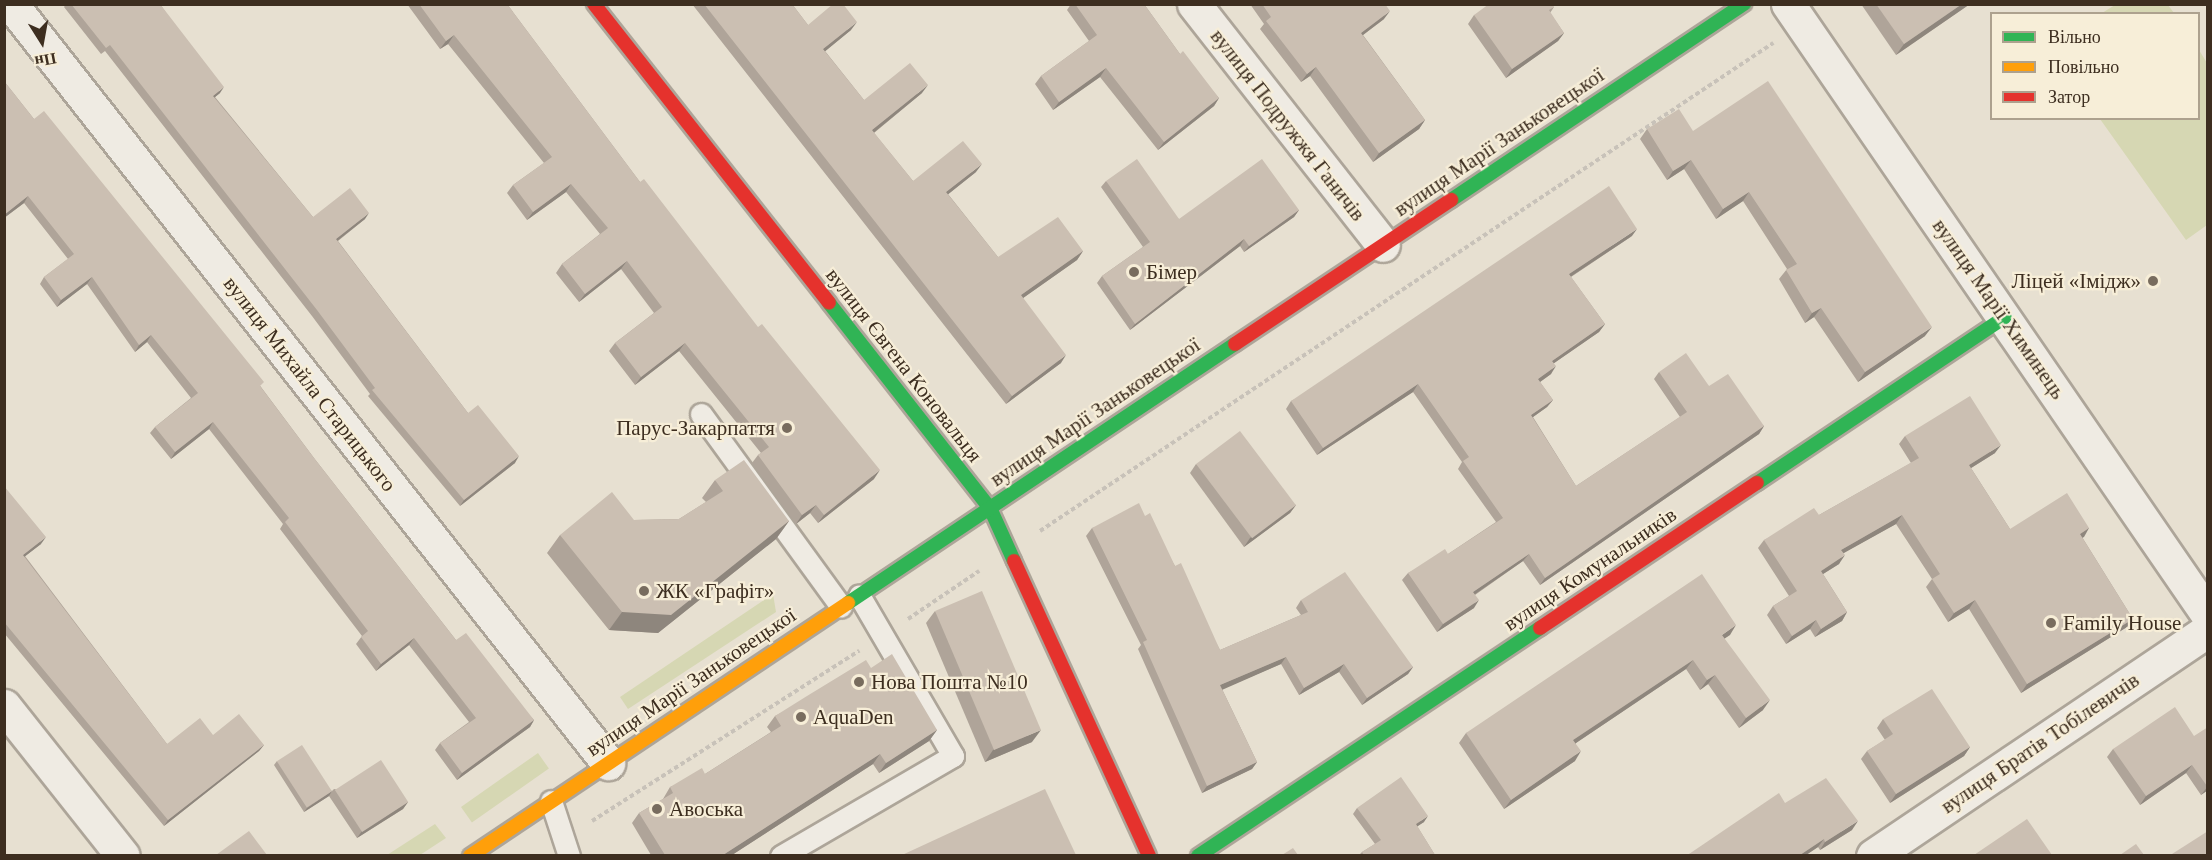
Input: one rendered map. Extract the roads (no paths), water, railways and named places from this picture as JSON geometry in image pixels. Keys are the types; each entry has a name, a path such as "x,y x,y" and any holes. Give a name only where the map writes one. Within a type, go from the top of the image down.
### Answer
{"street":[{"name":"вулиця Михайла Старицького","path":"11,4 608,763"},
{"name":"вулиця Євгена Коновальця","path":"594,4 990,508 1149,855"},
{"name":"вулиця Подружжя Ганичів","path":"1194,4 1383,245"},
{"name":"вулиця Марії Заньковецької","path":"470,855 1744,4"},
{"name":"вулиця Марії Химинець","path":"1788,4 2006,317 2208,615"},
{"name":"вулиця Комунальників","path":"1198,855 2006,317"},
{"name":"вулиця Братів Тобілевичів","path":"1872,855 2208,630"},
{"path":"4,705 123,855"}],"lane":[{"path":"701,414 841,607"},
{"path":"781,855 953,756 859,595"},
{"path":"551,801 567,846"}],"place":[{"name":"Бімер","path":"1134,272"},
{"name":"Ліцей «Імідж»","path":"2153,281"},
{"name":"Парус-Закарпаття","path":"787,428"},
{"name":"ЖК «Графіт»","path":"644,591"},
{"name":"Family House","path":"2051,623"},
{"name":"Нова Пошта №10","path":"859,682"},
{"name":"AquaDen","path":"801,717"},
{"name":"Авоська","path":"657,809"}]}
